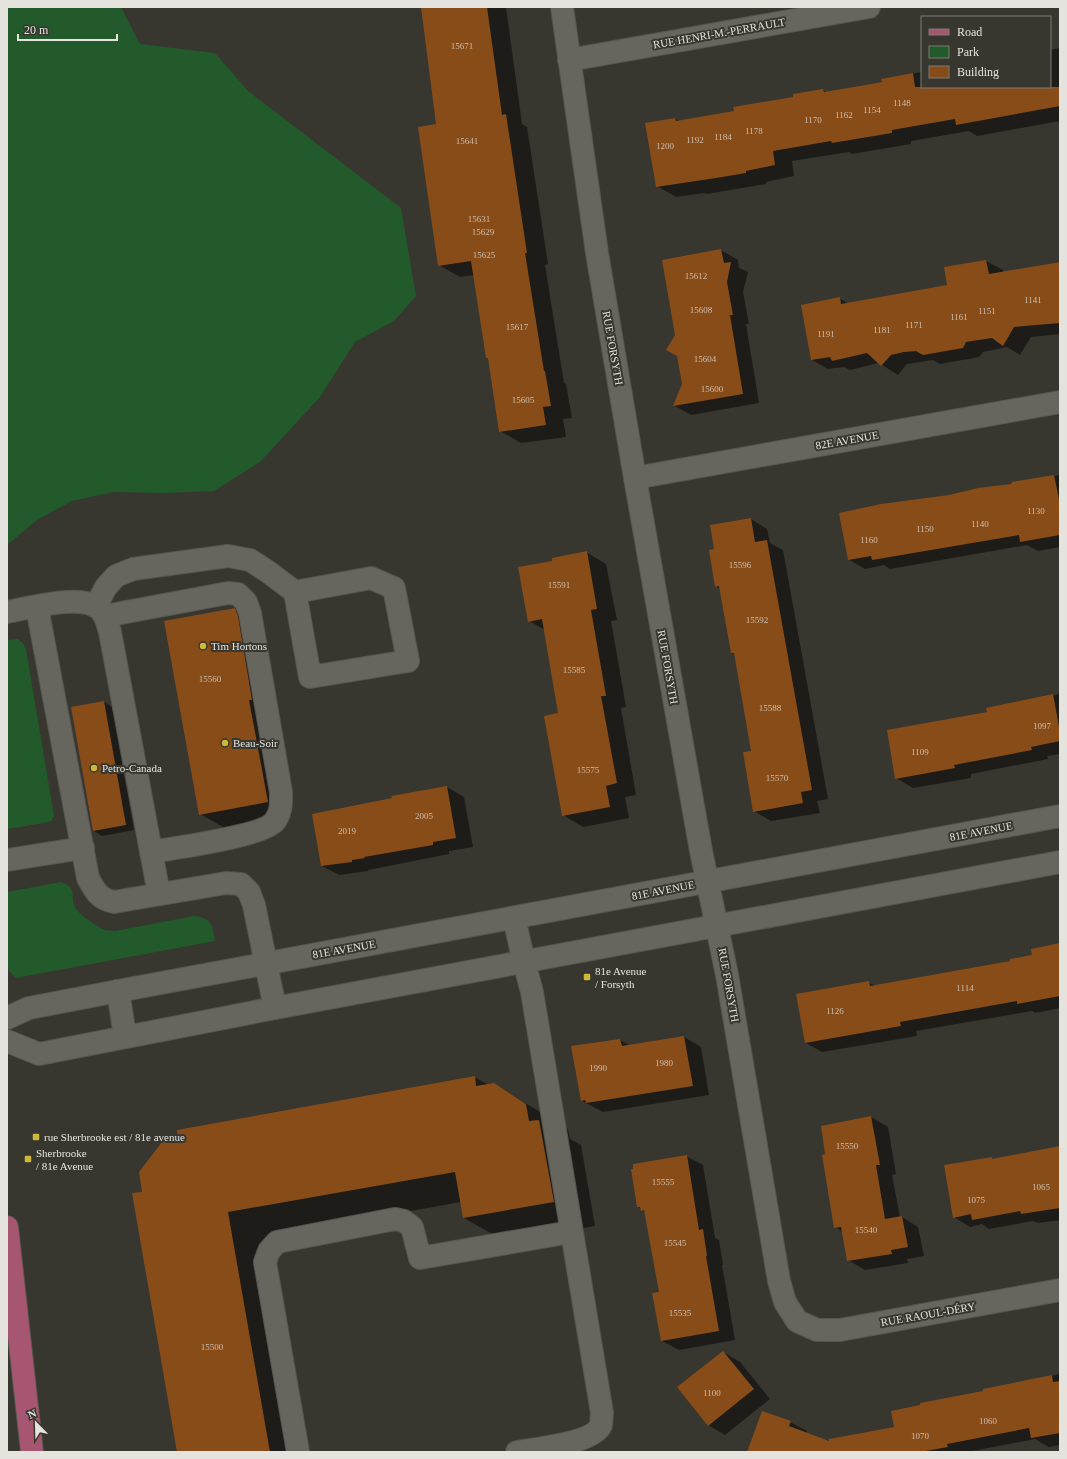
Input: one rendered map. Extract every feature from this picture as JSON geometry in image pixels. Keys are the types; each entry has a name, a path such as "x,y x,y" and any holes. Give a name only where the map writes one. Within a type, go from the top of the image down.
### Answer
{"main road":[{"path":"7,1227 32,1452"}],"street":[{"name":"RUE FORSYTH","path":"562,7 597,253 635,478 708,882 718,926 779,1280 785,1302 797,1321"},
{"name":"RUE HENRI-M.-PERRAULT","path":"570,60 869,7"},
{"name":"82E AVENUE","path":"635,478 1060,402"},
{"path":"100,611 106,586 116,576 133,569 228,556 250,560 294,592 310,677 408,661 394,588 371,578 294,592"},
{"path":"100,611 228,593 238,594 246,602 250,613 281,792 281,810 274,822 261,830 244,835 151,852"},
{"path":"7,612 71,600 83,601 100,611 110,632 159,894"},
{"path":"37,607 88,878 95,892 105,900 114,902 226,883 241,884 249,892 254,905 275,1008"},
{"name":"81E AVENUE","path":"7,1018 29,1008 1060,816"},
{"path":"7,860 83,848"},
{"path":"7,1041 39,1054 125,1036 1060,862"},
{"path":"514,918 532,992 602,1413 601,1425 594,1434 582,1440 517,1452"},
{"path":"118,991 125,1036"},
{"path":"298,1452 266,1262 269,1251 277,1242 394,1219 404,1221 412,1227 420,1258 571,1232"},
{"name":"RUE RAOUL-DÉRY","path":"797,1321 817,1330 840,1330 1060,1290"}],"green space":[{"path":"7,7 121,7 140,44 215,53 248,91 401,208 416,296 394,321 355,342 320,397 260,462 214,491 164,493 113,492 72,501 37,520 7,545"},
{"path":"18,639 23,643 26,649 54,816 51,821 44,823 7,829 7,640"},
{"path":"61,882 72,889 74,903 77,910 88,920 105,930 115,931 194,916 208,921 212,927 215,941 16,978 7,969 7,892"}],"building":[{"path":"421,7 487,7 502,115 506,114 527,253 525,253 551,406 543,407 546,425 499,432 471,261 438,266 418,127 436,124"},
{"path":"913,73 915,87 921,88 1060,87 1060,106 956,125 955,119 892,130 892,133 832,143 831,141 773,151 775,165 746,171 746,173 656,187 645,123 675,118 676,121 734,111 733,107 793,97 793,94 823,89 824,92 882,82 881,79"},
{"path":"721,249 724,263 731,262 727,282 733,315 730,315 743,394 673,406 682,384 677,356 666,350 675,335 662,260"},
{"path":"986,260 989,274 1060,262 1060,323 1014,327 1003,346 992,338 966,342 963,348 923,355 916,351 904,352 891,355 881,366 867,353 832,361 830,357 811,360 801,305 840,297 841,304 947,285 944,267"},
{"path":"1054,475 1060,504 1060,535 1020,542 1019,535 872,560 871,556 848,560 839,513 881,504 949,495 978,488 1011,484 1012,482"},
{"path":"751,518 755,542 767,540 812,790 801,792 803,803 753,812 743,752 751,751 734,653 731,653 719,586 715,587 709,550 714,549 710,525"},
{"path":"587,551 597,609 591,610 606,696 601,696 617,783 606,786 610,807 562,816 544,716 558,713 542,619 528,622 518,567 552,561 552,558"},
{"path":"235,608 238,616 252,700 249,700 268,802 199,815 164,621"},
{"path":"1053,694 1060,732 1060,741 1031,747 1032,750 954,765 955,768 895,779 887,730 987,712 986,708"},
{"path":"104,701 126,825 93,831 71,707"},
{"path":"447,786 456,838 433,842 433,845 364,857 365,858 352,860 352,862 321,866 312,814 392,798 391,796"},
{"path":"1060,943 1060,996 1017,1004 1017,1001 900,1022 901,1026 805,1043 796,994 869,981 870,986 1010,961 1010,959 1032,955 1031,949"},
{"path":"684,1036 693,1086 586,1103 585,1100 581,1101 571,1046 620,1039 622,1046"},
{"path":"475,1076 476,1086 494,1083 526,1104 529,1121 539,1120 554,1202 463,1218 455,1172 228,1212 270,1452 177,1452 132,1193 142,1192 139,1172 162,1142 178,1139 177,1130"},
{"path":"871,1116 880,1165 876,1165 885,1219 902,1216 908,1247 891,1250 892,1254 847,1261 841,1227 834,1228 822,1155 825,1154 821,1126"},
{"path":"1060,1146 1060,1208 1021,1214 1020,1211 972,1220 971,1214 953,1218 944,1165 992,1157 992,1159"},
{"path":"687,1155 699,1230 703,1229 706,1256 719,1331 661,1341 652,1293 659,1292 644,1210 641,1211 640,1207 637,1207 631,1169 633,1169 633,1164"},
{"path":"723,1351 754,1389 708,1426 677,1387"},
{"path":"1052,1375 1053,1382 1060,1381 1060,1433 1031,1438 1029,1428 947,1444 948,1447 920,1452 747,1452 762,1411 791,1421 789,1426 829,1441 829,1439 894,1427 891,1411 920,1405 920,1403 983,1391 983,1389"}],"place":[{"name":"Tim Hortons","path":"203,646"},
{"name":"Beau-Soir","path":"225,743"},
{"name":"Petro-Canada","path":"94,768"},
{"name":"81e Avenue / Forsyth","path":"587,977"},
{"name":"rue Sherbrooke est / 81e avenue","path":"36,1137"},
{"name":"Sherbrooke / 81e Avenue","path":"28,1159"}]}
